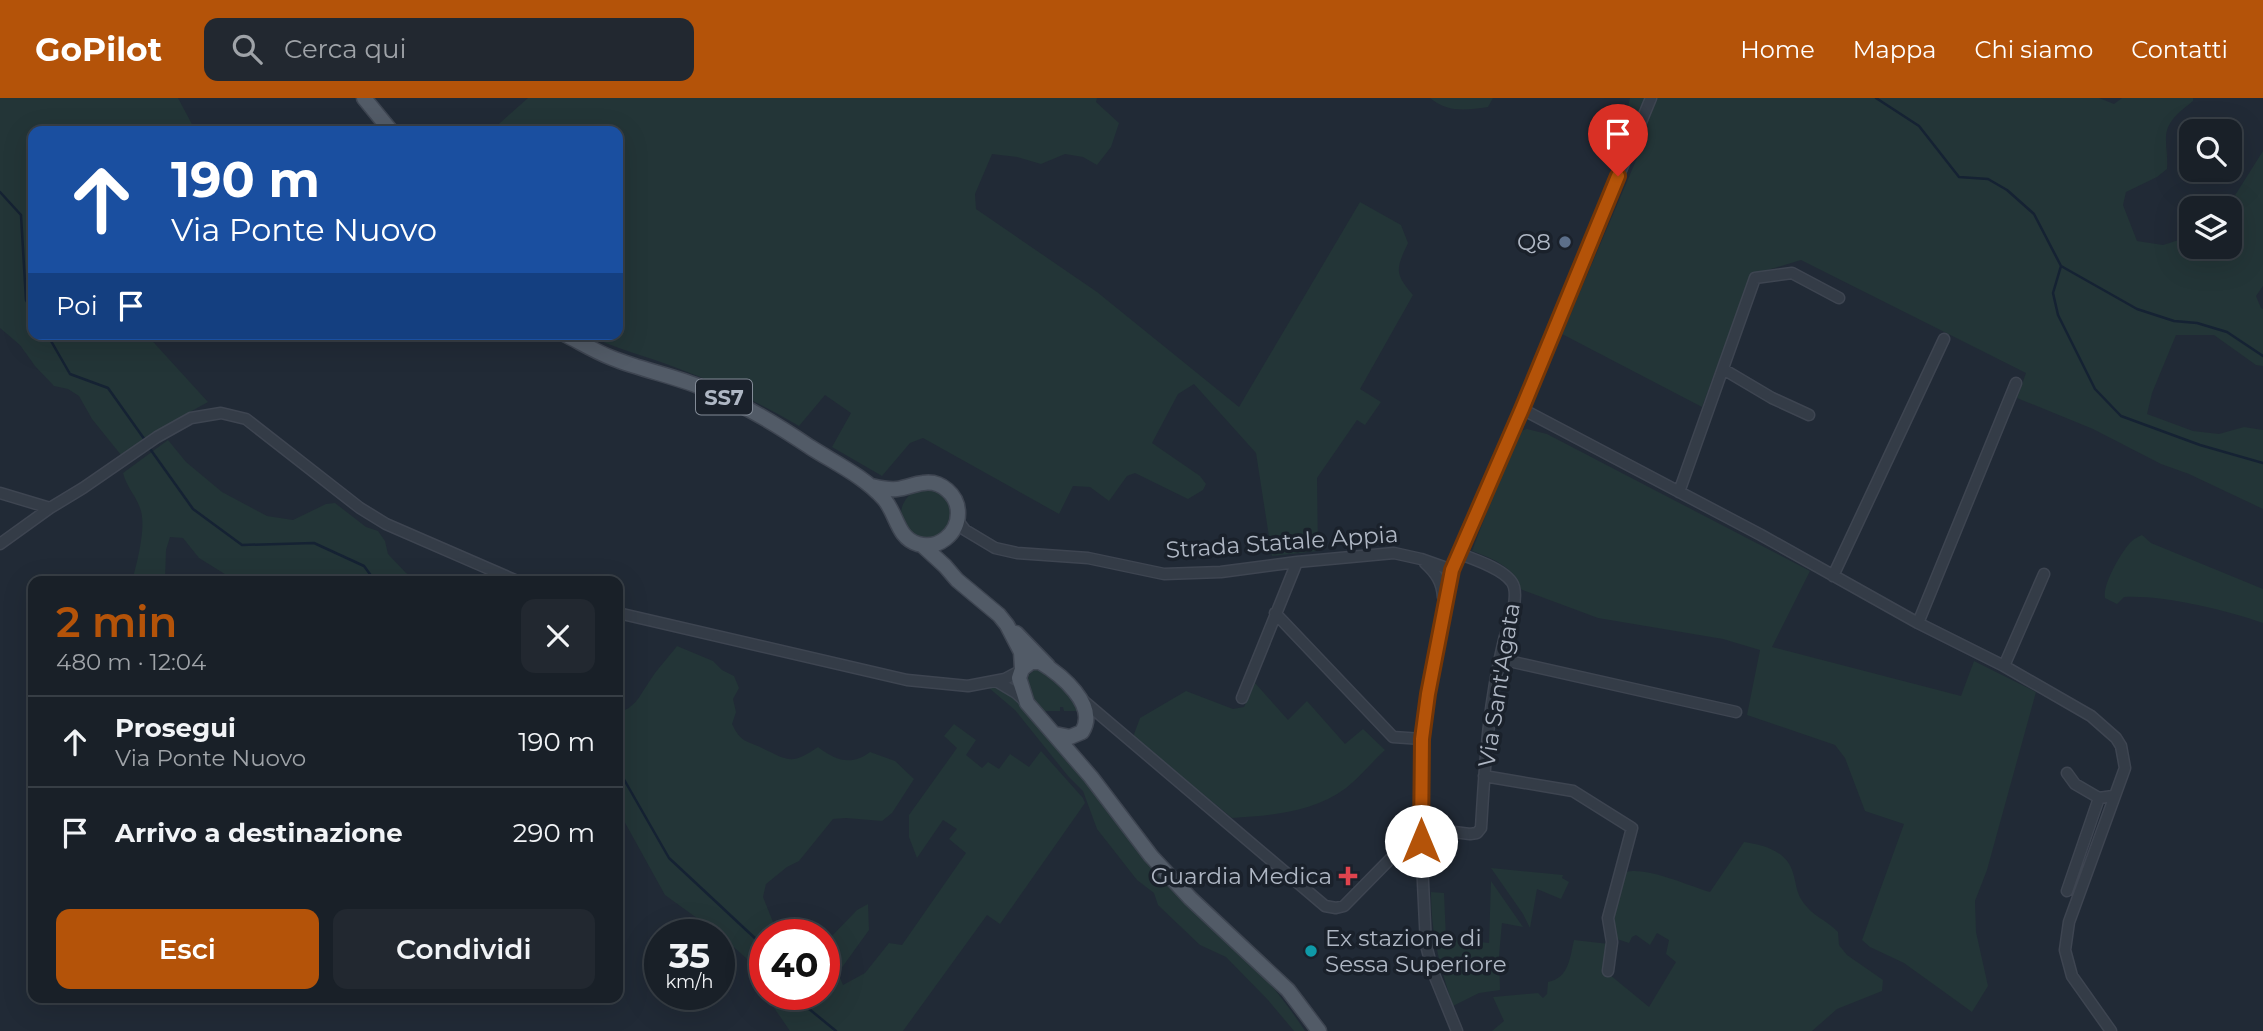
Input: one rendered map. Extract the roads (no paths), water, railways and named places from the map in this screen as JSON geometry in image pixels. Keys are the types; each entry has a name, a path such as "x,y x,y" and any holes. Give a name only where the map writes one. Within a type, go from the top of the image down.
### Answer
{"main road":[{"path":"364,98 387,126"},
{"name":"SS7","path":"576,340 610,358 701,387 740,404 781,426 871,486 886,501 900,531 907,539 922,545 957,580 999,615 1078,696 1085,712 1081,731 1091,778"},
{"name":"Strada Statale Appia","path":"871,486 887,490 931,482 941,485 955,500 958,521"},
{"path":"896,519 898,501 911,486"},
{"path":"945,566 942,549 958,521"},
{"name":"Strada Statale Appia","path":"922,545 937,544 948,537"},
{"name":"SS7","path":"1007,625 1021,652 1020,687 1027,703 1091,778 1151,856 1190,898 1288,990 1320,1031"},
{"path":"1021,670 1031,662 1040,662 1048,667"},
{"path":"1055,734 1070,737 1081,731"}],"street":[{"path":"1452,570 1651,98"},
{"path":"1679,492 1755,278 1791,272 1839,298"},
{"path":"1833,576 1944,339"},
{"path":"1723,369 1772,398 1809,415"},
{"path":"1918,623 2015,383"},
{"path":"1522,409 1918,623 2004,666 2091,716 2116,738 2121,746 2124,768 2069,922 2065,950 2072,976 2111,1031"},
{"path":"0,544 158,437 191,418 221,413 246,419 360,508 386,524 506,576"},
{"path":"0,493 50,508"},
{"name":"Strada Statale Appia","path":"958,521 965,530 995,548 1017,553 1088,558 1164,574 1222,572 1394,553 1452,570 1422,739 1421,841 1426,945 1433,972 1457,1031"},
{"name":"Strada Statale Appia","path":"948,537 981,540"},
{"name":"Via Sant'Agata","path":"1422,828 1477,833 1481,828 1489,719 1514,602 1514,587 1509,579 1497,570 1460,554"},
{"name":"Strada Statale Appia","path":"1421,559 1435,573 1442,586 1445,610"},
{"path":"1242,698 1297,562"},
{"path":"2004,666 2045,574"},
{"path":"1275,613 1394,737 1422,739"},
{"path":"623,614 907,680 968,685 996,681 1021,670"},
{"path":"1500,659 1736,712"},
{"path":"996,681 1027,703"},
{"path":"1078,696 1329,908 1344,906 1400,849 1421,841"},
{"path":"1081,731 1094,722 1107,722"},
{"path":"2067,773 2075,784 2099,798 2113,796"},
{"path":"1484,776 1573,791 1632,828 1608,918 1612,942 1608,971"},
{"path":"2067,891 2099,798"}],"waterway":[{"path":"1876,98 1919,126 1959,177 1988,179 2007,190 2034,214 2061,266 2137,309 2174,321 2197,323 2227,332 2263,356"},
{"path":"0,192 21,215 28,303"},
{"path":"2061,266 2053,293 2058,315 2095,389 2121,416 2200,445 2263,463"},
{"path":"50,340 70,374 108,388 145,440"},
{"path":"148,446 193,509 242,545 314,543 364,566 371,576"},
{"path":"623,778 669,858 749,933"},
{"path":"810,1010 836,1031"}],"place":[{"name":"Q8","path":"1565,242"},
{"name":"Guardia Medica","path":"1348,876"},
{"name":"Ex stazione di Sessa Superiore","path":"1311,951"}]}
